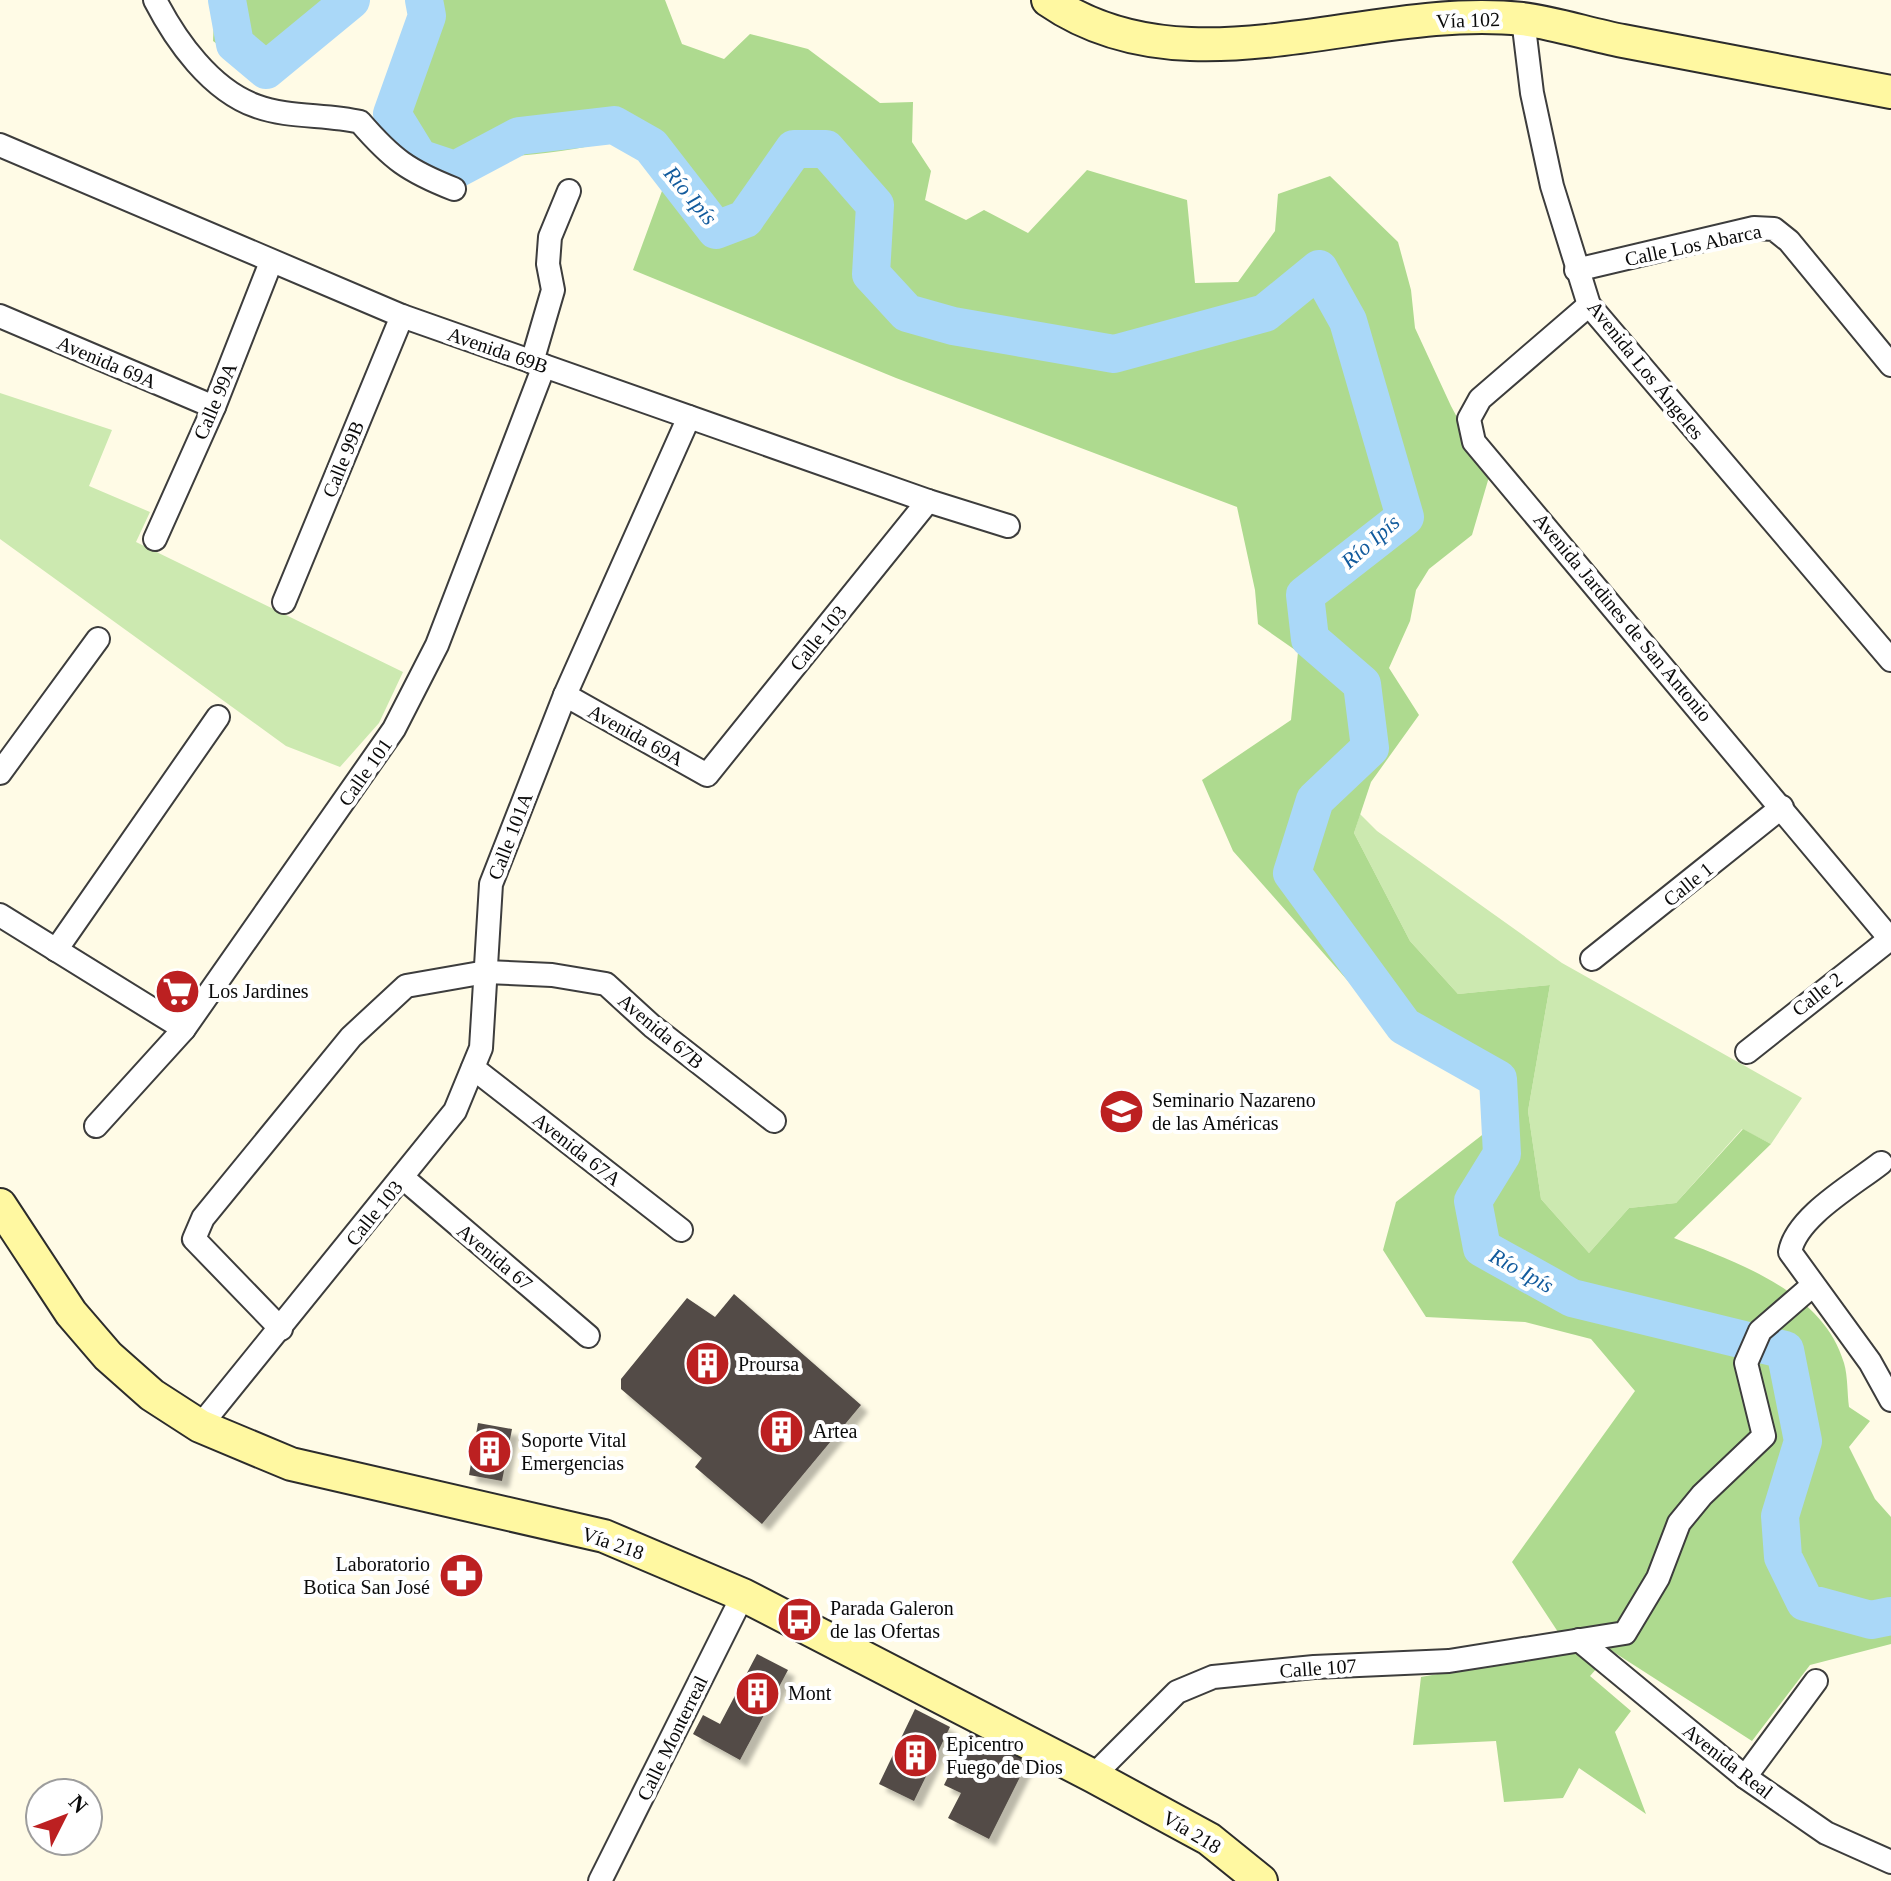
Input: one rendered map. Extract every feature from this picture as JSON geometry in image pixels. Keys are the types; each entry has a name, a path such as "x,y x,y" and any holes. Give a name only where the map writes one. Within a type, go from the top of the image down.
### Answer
{"main road":[{"name":"Vía 102","path":"1048,0 1097,26 1147,40 1195,45 1486,9 1891,92"},
{"name":"Vía 218","path":"0,1205 71,1313 108,1356 152,1395 200,1426 291,1464 604,1536 743,1595 1209,1839 1261,1881"}],"street":[{"path":"155,0 182,44 211,78 255,106 360,122 389,156 423,177 454,189"},
{"name":"Avenida Los Ángeles","path":"1523,19 1532,93 1576,270 1589,305 1891,660"},
{"name":"Avenida 69B","path":"0,145 402,316 928,501 1008,526"},
{"name":"Calle 101","path":"96,1126 184,1029 394,729 437,645 538,364 553,290 548,264 550,237 569,191"},
{"name":"Calle Los Abarca","path":"1576,270 1754,228 1774,229 1789,241 1891,365"},
{"name":"Calle 99A","path":"155,539 214,407 271,262"},
{"name":"Avenida Jardines de San Antonio","path":"1589,305 1480,399 1469,419 1474,442 1890,940"},
{"name":"Avenida 69A","path":"0,316 214,407"},
{"name":"Calle 99B","path":"284,602 402,316"},
{"name":"Calle 101A","path":"486,972 491,884 565,695 689,417"},
{"name":"Calle 103","path":"707,775 928,501"},
{"path":"0,773 98,639"},
{"name":"Avenida 69A","path":"565,695 707,775"},
{"path":"56,950 218,717"},
{"name":"Calle 1","path":"1592,959 1782,807"},
{"path":"0,915 184,1029"},
{"name":"Calle 2","path":"1747,1052 1890,940"},
{"path":"281,1329 194,1239 203,1218 351,1037 406,986 486,972"},
{"name":"Calle 103","path":"200,1426 455,1111 481,1048 486,972"},
{"name":"Avenida 67B","path":"486,972 552,975 606,984 652,1026 774,1121"},
{"name":"Avenida 67A","path":"473,1068 681,1230"},
{"path":"1888,1157 1803,1223 1793,1237 1790,1252 1812,1286 1881,1358 1891,1400"},
{"name":"Avenida 67","path":"402,1177 588,1336"},
{"name":"Calle 107","path":"1093,1776 1177,1692 1213,1677 1314,1667 1449,1661 1625,1633 1658,1578 1679,1523 1702,1495 1764,1436 1746,1363 1760,1331 1812,1286"},
{"name":"Calle Monterreal","path":"600,1881 743,1595"},
{"name":"Avenida Real","path":"1579,1640 1745,1777 1826,1833 1891,1862"},
{"path":"1745,1777 1816,1681"}],"green space":[{"path":"215,0 343,0 286,44 244,64 213,41"},
{"path":"432,0 665,0 682,44 724,59 750,34 808,49 880,103 913,102 912,142 931,171 925,200 966,220 984,210 1028,233 1087,170 1187,200 1195,283 1238,282 1275,231 1278,194 1330,176 1398,242 1411,290 1415,328 1451,406 1489,477 1472,535 1429,569 1416,590 1410,621 1389,668 1419,715 1371,782 1354,833 1410,941 1458,994 1550,985 1528,1111 1541,1199 1589,1253 1629,1208 1676,1203 1743,1129 1771,1144 1674,1238 1774,1282 1817,1316 1833,1338 1844,1363 1849,1407 1870,1421 1849,1447 1875,1499 1891,1517 1891,1644 1810,1665 1752,1741 1612,1651 1590,1676 1631,1711 1615,1732 1646,1814 1579,1768 1563,1798 1504,1802 1496,1741 1413,1745 1421,1677 1565,1651 1558,1632 1512,1562 1635,1391 1591,1339 1525,1322 1426,1317 1383,1250 1396,1202 1486,1132 1490,1089 1386,1024 1233,851 1202,780 1291,720 1298,652 1258,624 1255,590 1237,507 896,378 633,270 666,180 614,141 522,155 475,156 429,151 403,115 438,24"},
{"path":"0,393 112,430 89,486 150,512 136,542 403,672 379,723 340,767 286,746 0,539"},
{"path":"1360,814 1377,831 1562,963 1802,1098 1771,1144 1742,1129 1676,1203 1629,1208 1589,1253 1541,1199 1528,1111 1550,985 1458,994 1410,941 1354,833"}],"building":[{"path":"734,1294 861,1405 762,1524 695,1467 702,1458 621,1389 621,1379 687,1298 715,1317"},
{"name":"Soporte Vital Emergencias","path":"478,1423 512,1429 502,1481 469,1475"},
{"name":"Mont","path":"757,1654 788,1670 740,1760 693,1734 703,1715 720,1724"},
{"name":"Epicentro Fuego de Dios","path":"915,1709 950,1727 914,1801 879,1784"},
{"path":"970,1732 1028,1761 989,1839 948,1818 961,1793 944,1785"}],"waterway":[{"name":"Río Ipís","path":"227,0 235,44 266,70 351,0"},
{"name":"Río Ipís","path":"424,0 427,16 392,114 419,158 455,170 519,136 614,125 651,146 716,230 745,219 794,149 826,149 875,205 871,274 907,313 953,326 1114,354 1265,313 1319,269 1348,321 1405,517 1305,595 1310,639 1362,684 1370,748 1315,800 1292,873 1404,1026 1498,1079 1502,1154 1473,1201 1482,1248 1572,1298 1785,1350 1803,1441 1780,1516 1783,1557 1805,1602 1871,1620 1891,1616"}],"place":[{"name":"Los Jardines","path":"177,991"},
{"name":"Seminario Nazareno de las Américas","path":"1121,1111"},
{"name":"Proursa","path":"707,1364"},
{"name":"Artea","path":"782,1431"},
{"name":"Soporte Vital Emergencias","path":"490,1452"},
{"name":"Laboratorio Botica San José","path":"461,1576"},
{"name":"Parada Galeron de las Ofertas","path":"799,1619"},
{"name":"Mont","path":"757,1693"},
{"name":"Epicentro Fuego de Dios","path":"915,1755"}]}
